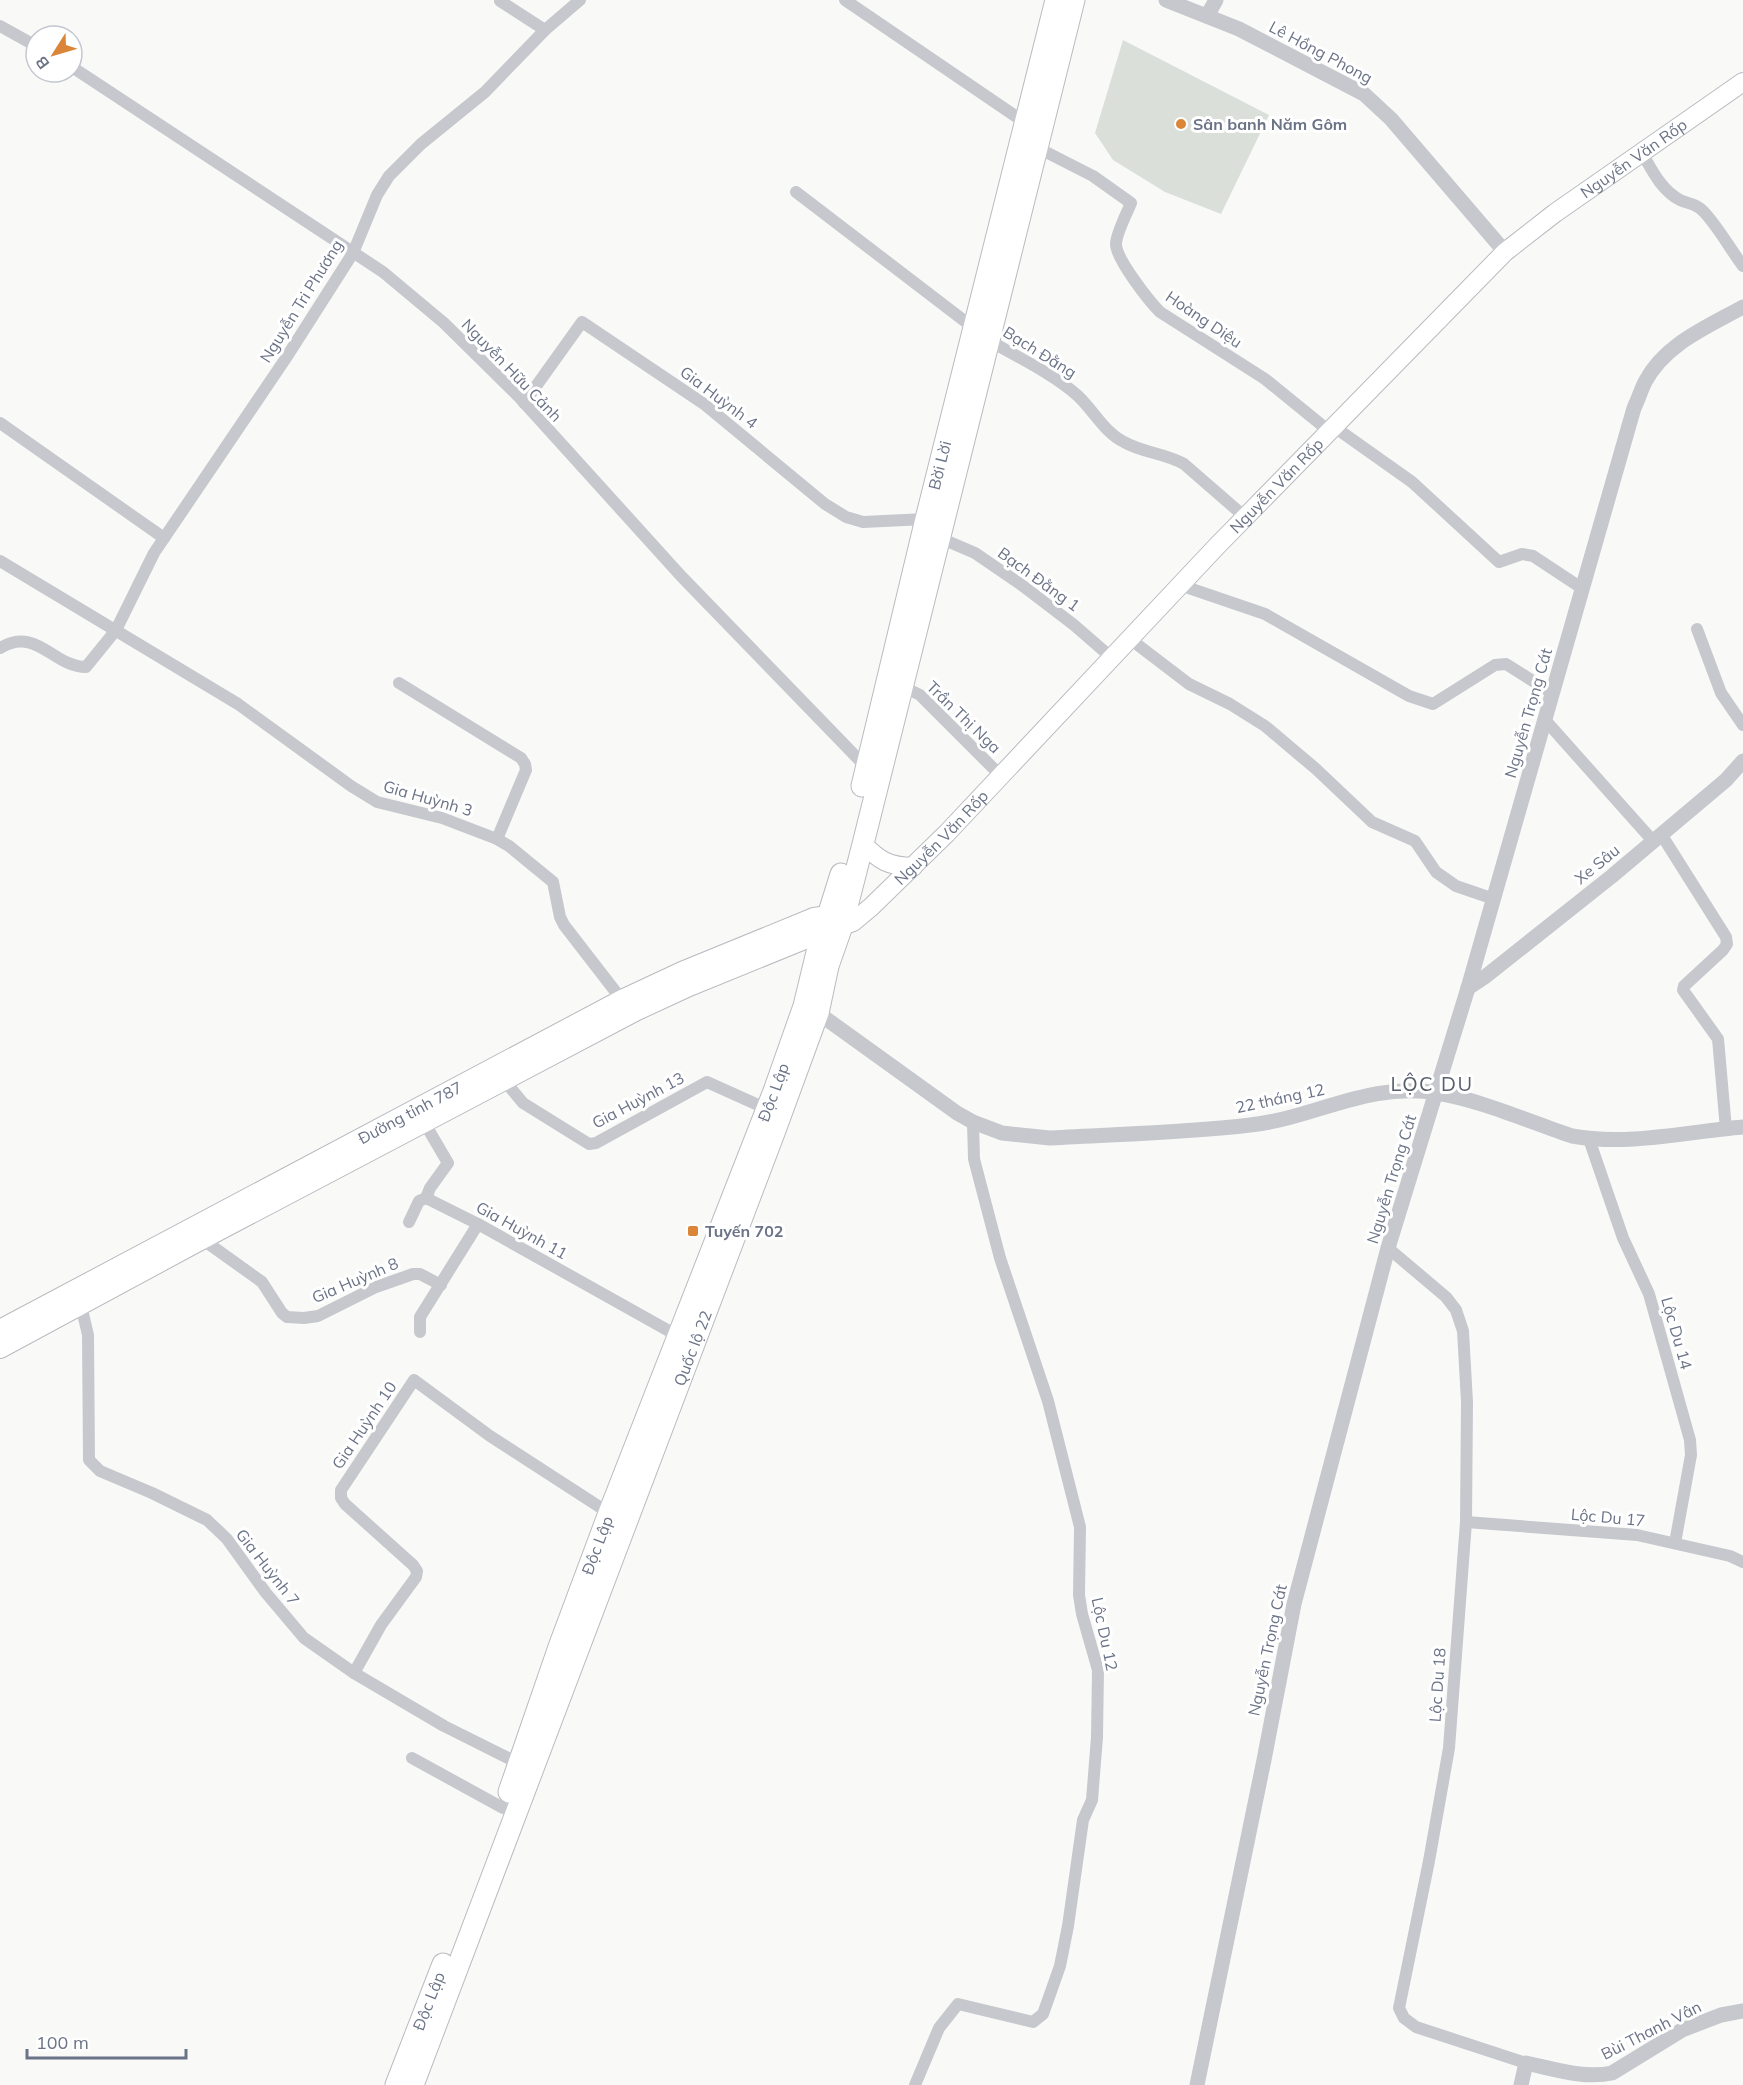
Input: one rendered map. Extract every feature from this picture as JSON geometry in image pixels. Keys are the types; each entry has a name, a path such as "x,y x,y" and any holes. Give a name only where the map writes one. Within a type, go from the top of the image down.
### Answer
{"highway":[{"name":"Bời Lời","path":"831,924 863,844 940,538 981,334 1056,0"},
{"name":"Bời Lời","path":"831,924 926,519 1038,148 1074,0"},
{"name":"Quốc lộ 22","path":"526,1767 774,1133 811,1009 828,966 831,924"},
{"name":"Độc Lập","path":"412,2085 526,1767 559,1647 609,1512 767,1109 811,1009"},
{"name":"Độc Lập","path":"396,2085 503,1808 526,1767"}],"main road":[{"name":"Nguyễn Văn Rốp","path":"831,924 852,922 913,867 1245,517 1505,252 1555,213 1743,82"},
{"path":"863,844 878,860 895,867 913,867"},
{"name":"Đường tỉnh 787","path":"0,1330 622,1000 682,972 814,918 831,924"},
{"name":"Đường tỉnh 787","path":"0,1348 647,1005 831,924"}],"street":[{"name":"Nguyễn Tri Phương","path":"0,648 15,641 29,642 76,667 86,667 116,630 154,553 353,253 377,195 389,176 421,144 485,92 546,30 580,0"},
{"path":"845,0 1027,124"},
{"name":"Lê Hồng Phong","path":"1166,0 1239,29 1364,94 1391,119 1505,252"},
{"path":"1207,16 1216,0"},
{"path":"502,2 546,30"},
{"path":"0,26 24,39"},
{"name":"Nguyễn Hữu Cảnh","path":"84,75 383,272 444,323 524,403 681,576 867,768"},
{"name":"Hoàng Diệu","path":"1038,148 1093,176 1131,203 1116,242 1118,252 1148,300 1160,312 1265,379 1331,429 1412,482 1499,562 1522,555 1533,556 1583,589"},
{"path":"1641,153 1666,190 1680,200 1695,204 1705,213 1743,266"},
{"name":"Bạch Đằng","path":"796,192 981,334 1066,386 1091,410 1105,428 1122,442 1140,450 1173,458 1184,464 1245,517"},
{"name":"Nguyễn Trọng Cát","path":"1197,2085 1294,1604 1388,1248 1468,988 1634,408 1646,381 1660,361 1677,344 1743,307"},
{"name":"Gia Huỳnh 4","path":"524,403 582,322 704,404 825,504 846,517 863,522 926,519"},
{"path":"0,423 164,538"},
{"name":"Bạch Đằng 1","path":"940,538 975,553 1023,586 1112,658"},
{"name":"Gia Huỳnh 3","path":"0,561 238,704 351,786 377,802 474,828 517,852 553,882 560,917 564,925 622,1000"},
{"path":"1180,585 1264,614 1409,696 1432,704 1495,665 1506,664 1552,693"},
{"path":"1697,629 1721,693 1743,725"},
{"path":"1130,639 1189,684 1230,704 1265,726 1316,769 1371,822 1415,841 1436,872 1456,886 1494,899"},
{"path":"399,683 522,758 526,770 497,839"},
{"name":"Trần Thị Nga","path":"902,686 920,694 1000,776"},
{"path":"1546,721 1657,837 1726,937 1727,944 1723,950 1684,986 1683,990 1718,1039 1726,1129"},
{"name":"Xe Sâu","path":"1468,988 1604,882 1726,780 1743,761"},
{"name":"22 tháng 12","path":"811,1009 957,1113 1002,1133 1024,1137 1050,1138 1252,1125 1310,1112 1375,1093 1436,1093 1473,1102 1572,1136 1589,1139 1629,1140 1743,1127"},
{"name":"Gia Huỳnh 13","path":"504,1080 523,1103 590,1144 596,1143 706,1082 767,1109"},
{"path":"409,1222 419,1202 426,1198 430,1188 448,1163 424,1122"},
{"name":"Lộc Du 12","path":"915,2085 939,2028 958,2004 1033,2022 1043,2014 1060,1966 1066,1936 1083,1820 1092,1800 1097,1737 1098,1670 1079,1595 1080,1527 1048,1401 1000,1258 974,1159 973,1122"},
{"name":"Lộc Du 14","path":"1589,1139 1623,1238 1650,1294 1690,1440 1691,1455 1675,1543"},
{"name":"Gia Huỳnh 11","path":"426,1198 478,1224 678,1336"},
{"path":"420,1332 420,1317 478,1224"},
{"name":"Gia Huỳnh 8","path":"202,1239 262,1282 287,1317 318,1316 375,1287 413,1274 420,1274 441,1285"},
{"name":"Lộc Du 18","path":"1388,1248 1446,1297 1456,1310 1463,1331 1467,1402 1466,1522 1449,1748 1399,2008 1404,2018 1416,2027 1526,2063"},
{"name":"Gia Huỳnh 7","path":"81,1305 88,1335 89,1460 100,1471 152,1493 207,1521 227,1539 266,1593 304,1638 354,1673 444,1726 526,1767"},
{"name":"Gia Huỳnh 10","path":"354,1673 381,1626 416,1577 417,1571 345,1504 341,1498 341,1490 414,1380 490,1436 609,1512"},
{"name":"Lộc Du 17","path":"1466,1522 1637,1535 1730,1556 1743,1562"},
{"path":"412,1758 503,1808"},
{"name":"Bùi Thanh Vân","path":"1526,2063 1571,2072 1600,2075 1612,2073 1682,2030 1721,2015 1743,2011"},
{"path":"1521,2085 1526,2063"}],"shaded area":[{"name":"Sân banh Năm Gôm","path":"1123,40 1269,115 1221,214 1165,192 1113,160 1095,133"}],"place":[{"name":"Sân banh Năm Gôm","path":"1181,124"},
{"name":"Tuyến 702","path":"693,1231"}],"district":[{"name":"LỘC DU","path":"1432,1084"}]}
